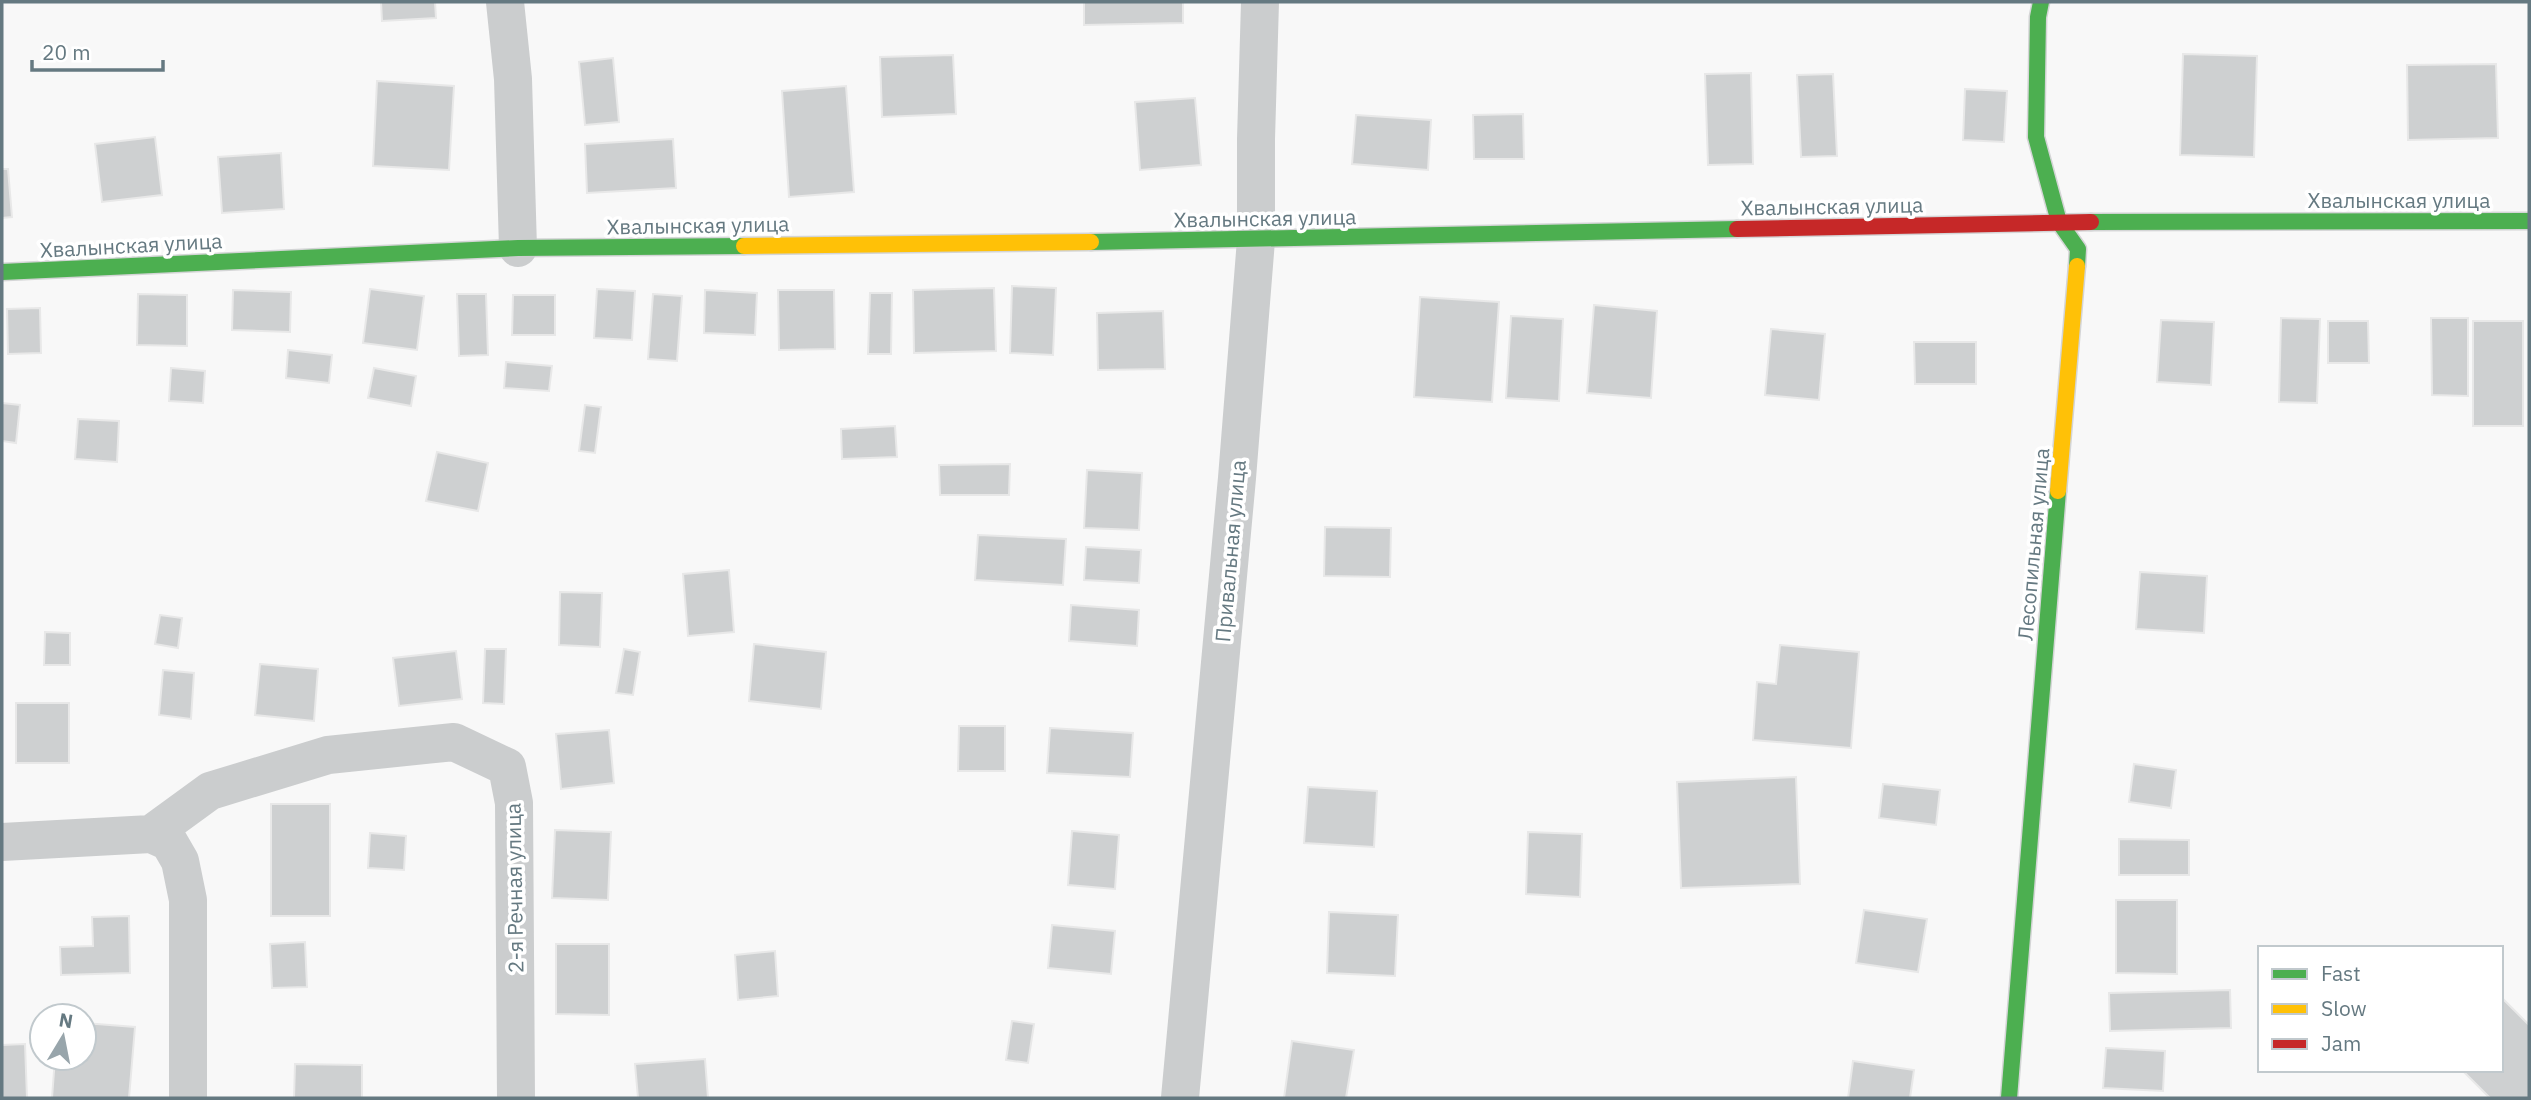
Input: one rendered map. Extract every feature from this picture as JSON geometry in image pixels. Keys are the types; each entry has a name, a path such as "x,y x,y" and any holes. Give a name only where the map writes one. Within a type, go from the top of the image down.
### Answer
{"street":[{"path":"505,2 513,79 518,248"},
{"name":"Привальная улица","path":"1180,1098 1256,240 1260,2"},
{"name":"Лесопильная улица","path":"2009,1098 2078,249 2059,222 2036,137 2038,17 2041,2"},
{"name":"Хвалынская улица","path":"2,272 518,248 1256,240 2059,222 2529,221"},
{"name":"2-я Речная улица","path":"151,834 210,791 328,755 454,741 507,767 514,803 516,1098"},
{"path":"2,842 151,834 169,842 180,861 188,900 188,1098"}],"building":[{"path":"381,2 435,2 436,18 382,21"},
{"path":"1084,2 1183,2 1183,23 1084,25"},
{"path":"2183,54 2257,56 2254,157 2180,155"},
{"path":"953,55 956,114 882,117 880,57"},
{"path":"613,58 619,122 585,125 579,62"},
{"path":"2496,64 2498,138 2408,140 2407,65"},
{"path":"1751,73 1753,164 1708,165 1705,74"},
{"path":"1833,74 1837,156 1801,157 1797,75"},
{"path":"377,81 454,86 449,170 373,166"},
{"path":"846,86 854,192 789,197 782,91"},
{"path":"1965,89 2007,91 2004,142 1963,140"},
{"path":"1195,98 1201,165 1140,170 1135,102"},
{"path":"1523,114 1524,159 1474,159 1473,115"},
{"path":"1356,115 1431,120 1428,170 1352,164"},
{"path":"155,137 162,195 102,202 95,144"},
{"path":"673,139 676,188 587,193 585,144"},
{"path":"281,153 284,209 222,213 218,157"},
{"path":"2,169 8,169 12,217 2,218"},
{"path":"1012,286 1056,288 1053,355 1010,353"},
{"path":"994,288 996,351 914,353 913,290"},
{"path":"370,289 424,296 417,350 363,343"},
{"path":"597,289 635,291 632,340 594,338"},
{"path":"233,290 291,292 290,332 232,330"},
{"path":"705,290 757,293 755,335 704,333"},
{"path":"778,290 834,290 835,349 779,350"},
{"path":"870,293 892,293 891,354 868,354"},
{"path":"138,294 187,295 187,346 137,345"},
{"path":"457,294 486,294 488,355 459,356"},
{"path":"653,294 682,296 677,361 648,359"},
{"path":"513,295 555,295 555,335 512,335"},
{"path":"1420,297 1499,302 1492,402 1414,397"},
{"path":"1594,305 1657,311 1651,398 1587,393"},
{"path":"40,308 41,353 8,354 7,309"},
{"path":"1163,311 1165,369 1098,370 1097,313"},
{"path":"1511,316 1563,319 1559,401 1506,398"},
{"path":"2281,318 2320,319 2317,403 2279,402"},
{"path":"2431,318 2468,318 2468,396 2432,395"},
{"path":"2161,320 2214,322 2211,385 2157,382"},
{"path":"2328,321 2368,321 2369,363 2328,363"},
{"path":"2473,321 2523,321 2523,426 2473,426"},
{"path":"1771,329 1825,334 1819,400 1765,395"},
{"path":"1914,342 1976,342 1976,384 1915,384"},
{"path":"288,350 332,355 329,383 286,378"},
{"path":"506,362 552,366 549,391 504,388"},
{"path":"171,368 205,371 203,403 169,401"},
{"path":"374,368 416,376 411,406 368,398"},
{"path":"2,403 20,405 16,443 2,441"},
{"path":"585,405 601,407 595,453 579,451"},
{"path":"78,419 119,421 117,462 75,459"},
{"path":"895,426 897,457 842,459 841,429"},
{"path":"437,452 488,463 478,511 426,501"},
{"path":"1010,464 1009,495 940,495 939,465"},
{"path":"1087,470 1142,473 1139,530 1084,528"},
{"path":"1325,527 1391,528 1390,577 1324,576"},
{"path":"978,535 1066,539 1063,585 975,580"},
{"path":"1086,547 1141,550 1139,583 1084,580"},
{"path":"729,570 734,632 688,636 683,574"},
{"path":"2140,572 2207,576 2204,633 2136,629"},
{"path":"560,592 602,593 600,647 559,645"},
{"path":"1071,605 1139,610 1137,646 1069,641"},
{"path":"160,615 182,618 178,648 155,644"},
{"path":"45,632 70,633 70,665 44,665"},
{"path":"754,644 826,652 821,709 749,701"},
{"path":"1780,645 1859,652 1851,748 1753,740 1757,682 1776,684"},
{"path":"485,649 506,649 504,704 483,703"},
{"path":"624,649 640,652 633,695 616,693"},
{"path":"456,651 462,699 399,706 393,658"},
{"path":"260,664 318,669 314,721 255,715"},
{"path":"163,670 194,673 191,719 159,715"},
{"path":"16,703 69,703 69,763 16,763"},
{"path":"959,726 1005,726 1005,771 958,771"},
{"path":"1050,728 1133,733 1130,777 1047,773"},
{"path":"609,730 614,783 561,789 556,734"},
{"path":"2134,764 2176,770 2171,808 2129,802"},
{"path":"1796,777 1800,884 1681,888 1677,782"},
{"path":"1883,784 1940,790 1936,825 1879,818"},
{"path":"1308,787 1377,791 1374,847 1304,843"},
{"path":"271,804 330,804 330,916 271,916"},
{"path":"555,830 611,832 608,900 552,898"},
{"path":"1072,831 1119,835 1115,889 1068,885"},
{"path":"1528,832 1582,834 1580,897 1526,894"},
{"path":"370,833 406,836 404,870 368,868"},
{"path":"2119,839 2189,840 2189,875 2119,875"},
{"path":"2116,900 2177,900 2177,974 2116,973"},
{"path":"1864,910 1927,919 1918,972 1856,963"},
{"path":"1329,912 1398,915 1395,976 1327,973"},
{"path":"129,916 130,973 61,975 60,947 93,946 92,917"},
{"path":"1052,925 1115,931 1111,974 1048,968"},
{"path":"305,942 307,987 272,988 270,944"},
{"path":"556,944 609,944 609,1015 556,1014"},
{"path":"775,951 778,996 738,1000 735,955"},
{"path":"2230,990 2231,1028 2110,1031 2109,993"},
{"path":"2503,999 2529,1025 2529,1098 2490,1098 2464,1072 2503,1072"},
{"path":"1012,1021 1034,1024 1028,1063 1006,1060"},
{"path":"98,1024 135,1027 129,1098 52,1098 54,1072 98,1072"},
{"path":"1292,1041 1354,1050 1346,1098 1284,1098"},
{"path":"25,1044 27,1098 2,1098 2,1045"},
{"path":"2106,1048 2165,1051 2163,1091 2103,1088"},
{"path":"705,1059 708,1098 638,1098 635,1064"},
{"path":"1853,1061 1914,1070 1910,1098 1848,1098"},
{"path":"295,1064 362,1065 362,1098 294,1098"}],"traffic: fast":[{"path":"2041,2 2038,17 2036,137 2059,222 2078,249 2077,266"},
{"path":"2091,222 2529,221"},
{"path":"1091,242 1737,229"},
{"path":"2,272 518,248 744,246"},
{"path":"2009,1098 2058,491"}],"traffic: slow":[{"path":"744,246 1091,242"},
{"path":"2058,491 2077,266"}],"traffic: jam":[{"path":"1737,229 2091,222"}]}
